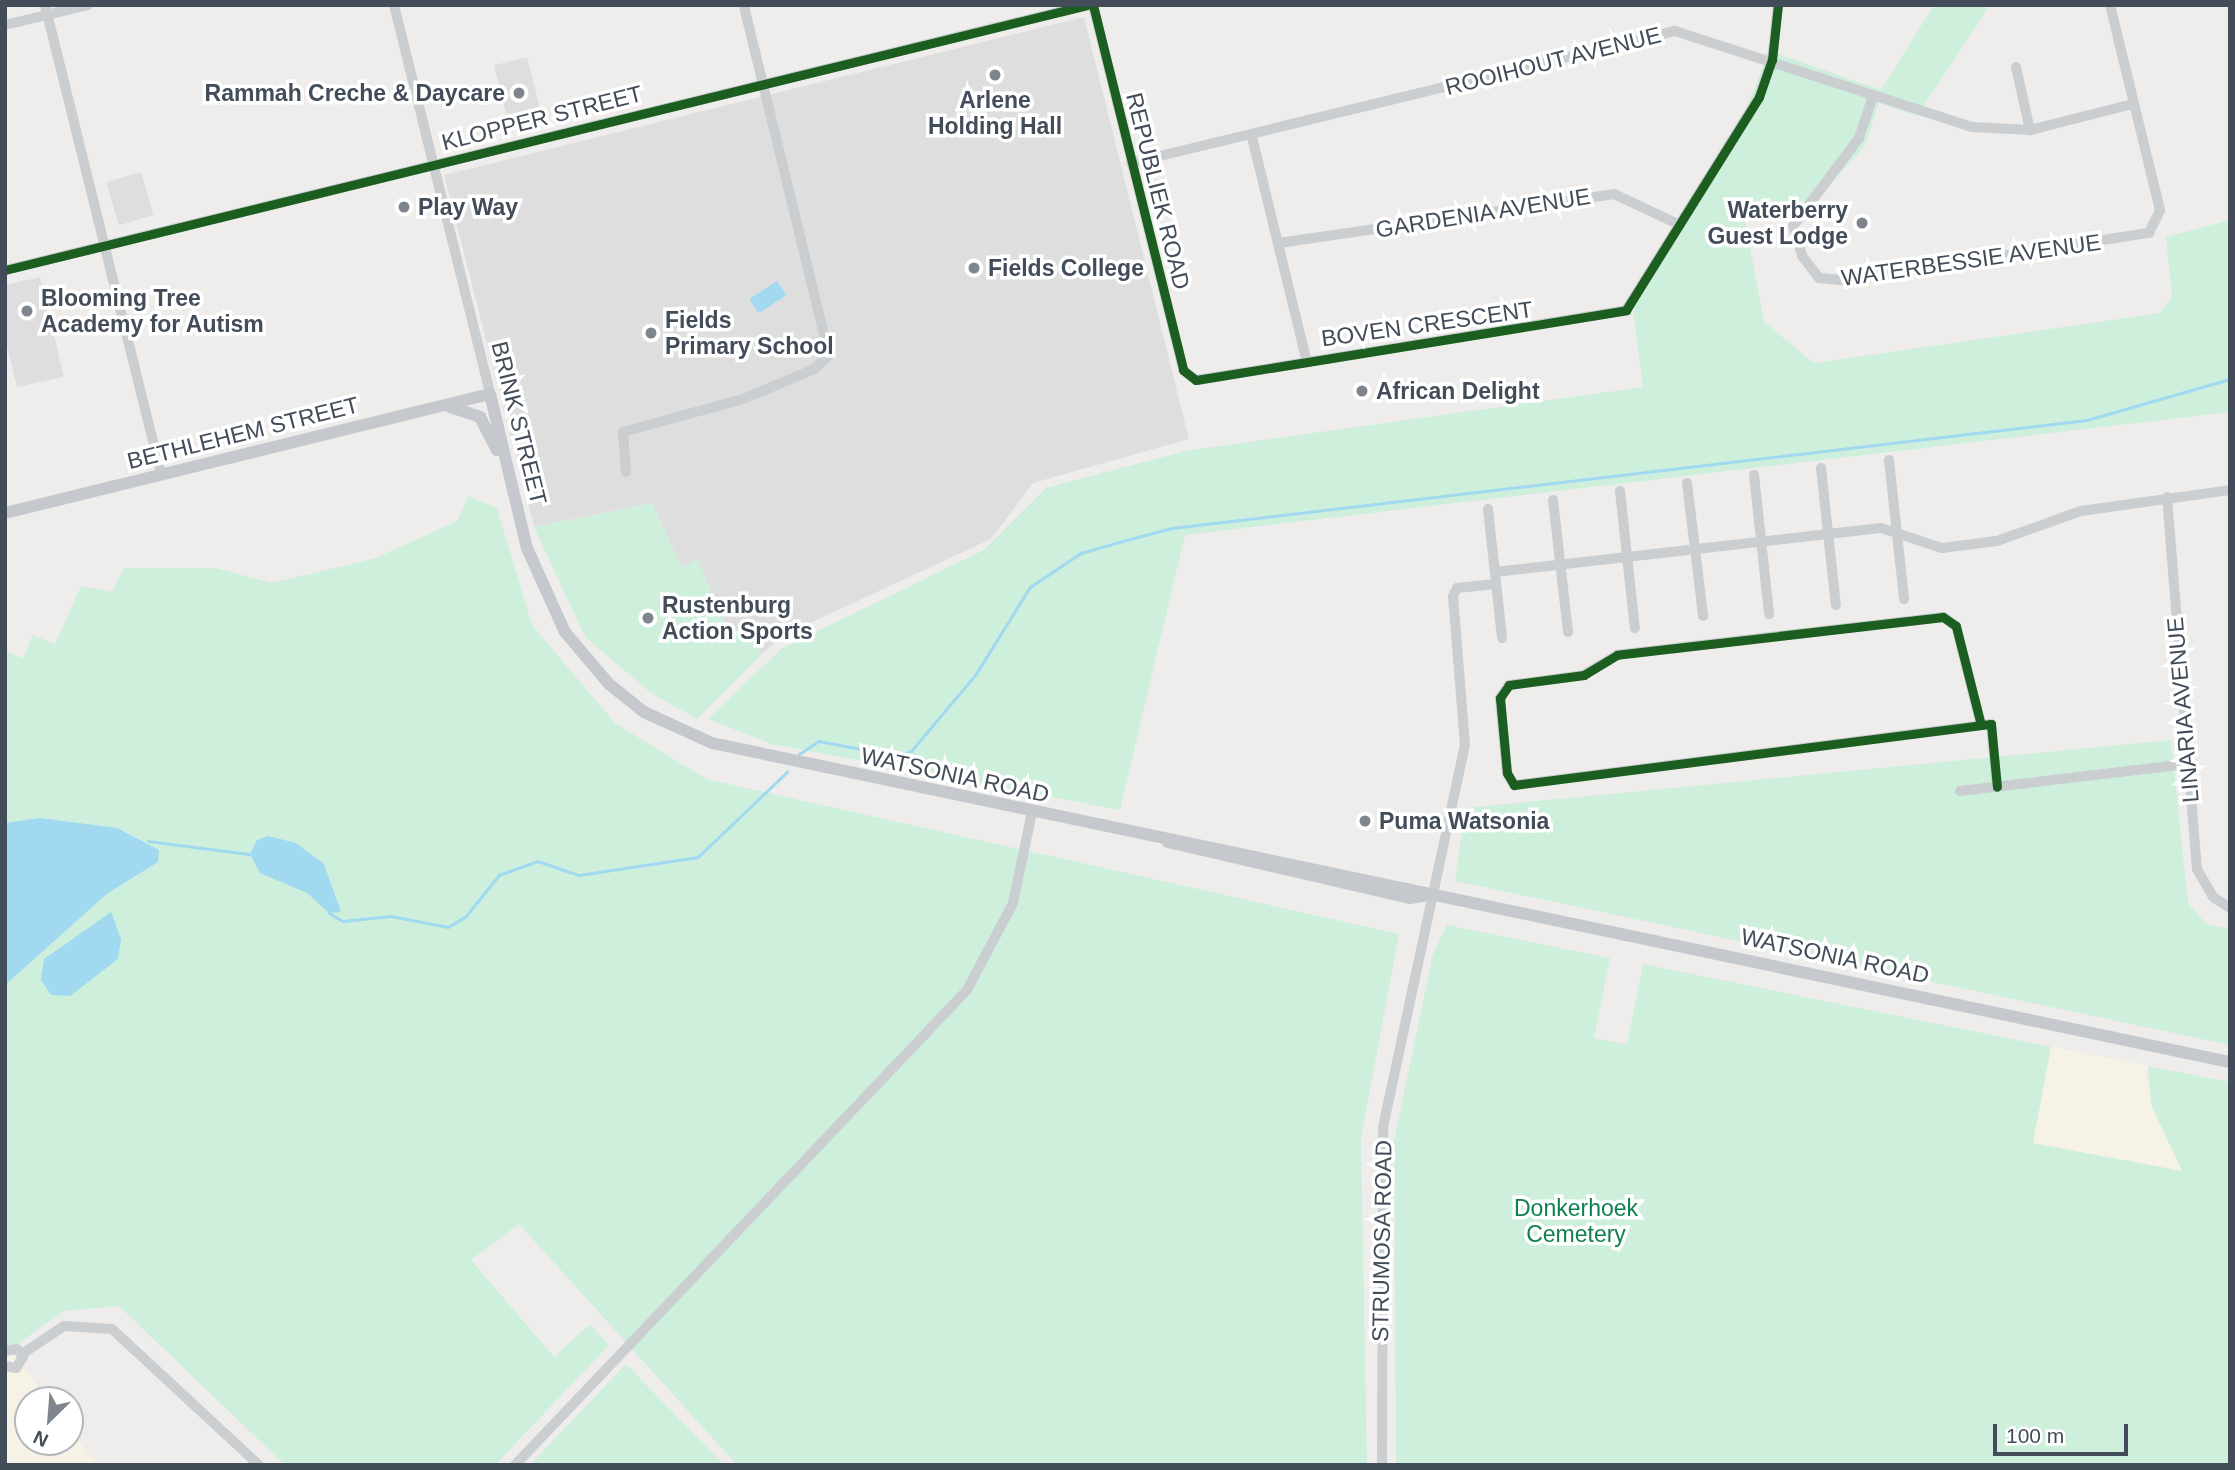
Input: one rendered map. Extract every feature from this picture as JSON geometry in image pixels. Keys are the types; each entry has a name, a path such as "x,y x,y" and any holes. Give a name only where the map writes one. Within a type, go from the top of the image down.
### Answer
{"main road":[{"name":"BETHLEHEM STREET","path":"5,513 490,394"},
{"name":"BRINK STREET","path":"490,394 538,578 584,658 644,712 742,751"},
{"path":"442,406 481,417 508,468"},
{"name":"WATSONIA ROAD","path":"742,751 1159,839 1410,898 1430,895 2230,1062"}],"street":[{"path":"5,25 46,10 88,5"},
{"name":"BRINK STREET","path":"394,5 490,394"},
{"path":"626,472 623,432 743,399 828,359 744,5"},
{"name":"KLOPPER STREET","path":"5,270 1090,5"},
{"name":"REPUBLIEK ROAD","path":"1090,5 1183,370 1196,380"},
{"name":"BOVEN CRESCENT","path":"1196,380 1619,313 1636,298 1759,97 1772,60 1778,5"},
{"path":"2110,5 2133,104"},
{"path":"46,10 161,474"},
{"name":"ROOIHOUT AVENUE","path":"1132,163 1252,137 1675,31 1772,60 1972,127 2030,130 2133,104"},
{"path":"2016,67 2030,130"},
{"name":"WATERBESSIE AVENUE","path":"1873,96 1859,138 1793,226 1799,250 1819,278 1837,281 2149,233 2160,220 2133,104"},
{"path":"1252,137 1307,362"},
{"name":"GARDENIA AVENUE","path":"1279,243 1614,194 1680,225"},
{"path":"1889,460 1904,599"},
{"path":"1821,468 1836,605"},
{"path":"1754,475 1769,614"},
{"path":"1687,483 1703,616"},
{"path":"1495,572 1829,535 1897,532 1933,547 1997,541 2081,511 2230,490"},
{"path":"1620,491 1635,628"},
{"name":"LINARIA AVENUE","path":"2167,498 2186,764 2197,869 2213,897 2230,908"},
{"path":"1553,500 1568,632"},
{"path":"1488,509 1502,638"},
{"name":"STRUMOSA ROAD","path":"1382,1465 1381,1155 1430,895 1465,745 1453,596 1457,588 1496,584"},
{"path":"1981,726 1956,626 1943,617 1617,655 1584,675 1509,685 1500,698 1507,773 1520,786 1981,726 1991,724 1997,787"},
{"path":"1960,791 2186,764"},
{"path":"515,1465 967,990 1013,903 1032,812"},
{"path":"5,1366 19,1367 22,1354 64,1326 112,1329 259,1465"},
{"path":"5,1351 22,1354"}],"shaded area":[{"path":"1084,17 1189,439 1033,483 991,539 784,635 762,654 743,633 728,629 697,560 682,568 652,503 534,527 444,175"},
{"name":"Rammah Creche & Daycare","path":"527,57 543,120 510,128 494,65"},
{"path":"141,172 153,215 119,225 106,182"},
{"name":"Blooming Tree Academy for Autism","path":"40,277 64,377 17,387 5,338 5,285"},
{"path":"2051,1047 2148,1066 2146,1077 2182,1172 2032,1143"},
{"path":"13,1353 38,1386 14,1386 14,1456 84,1456 84,1448 97,1465 5,1465 5,1358"}],"green space":[{"path":"1934,5 1990,5 1917,116 1879,103 1865,146 1808,209 1745,220 1764,322 1814,363 2160,313 2172,297 2166,237 2230,220 2230,412 1185,535 1120,810 772,744 708,719 781,649 984,550 1046,488 1185,451 1643,387 1631,297 1746,108 1770,51 1881,90"},
{"path":"468,496 497,508 532,625 615,723 706,779 1399,934 1361,1138 1367,1465 737,1465 519,1224 471,1260 554,1357 590,1324 609,1345 495,1465 285,1465 119,1306 64,1311 5,1353 7,652 23,658 33,635 55,644 81,586 112,592 124,568 216,568 272,583 376,558 457,521"},
{"name":"Rustenburg Action Sports","path":"652,503 682,568 697,559 728,629 743,633 762,654 697,719 651,693 585,637 534,527"},
{"path":"2171,740 2188,903 2206,924 2230,929 2230,1045 1455,881 1465,808"},
{"name":"Donkerhoek Cemetery","path":"1447,925 1610,958 1594,1038 1627,1044 1643,964 2051,1047 2033,1143 2182,1171 2151,1105 2148,1066 2230,1082 2230,1465 1396,1465 1394,1141 1433,954"},
{"path":"626,1364 724,1465 530,1465"}],"water":[{"path":"777,281 786,295 759,313 749,299"},
{"path":"40,818 117,828 159,850 158,862 108,893 5,985 5,823"},
{"path":"268,836 296,843 324,864 341,912 329,913 307,893 260,873 250,854 257,840"},
{"path":"111,912 121,939 118,959 70,996 51,995 41,980 44,959"}],"waterway":[{"path":"799,754 819,741 897,756 911,751 976,674 1030,587 1081,553 1172,528 2087,420 2230,379"},
{"path":"329,913 343,921 391,916 448,927 466,916 499,875 538,861 579,875 698,857 787,772"},
{"path":"148,841 250,854"}],"cycle path":[{"path":"5,270 1087,5"},
{"path":"1093,5 1183,370 1196,380 1626,310 1759,97 1772,60 1778,5"},
{"path":"1981,725 1956,626 1943,617 1617,655 1584,675 1509,685 1500,698 1507,773 1514,785 1991,724 1997,787"}],"place":[{"name":"Arlene Holding Hall","path":"995,75"},
{"name":"Rammah Creche & Daycare","path":"519,93"},
{"name":"Play Way","path":"404,207"},
{"name":"Waterberry Guest Lodge","path":"1862,223"},
{"name":"Fields College","path":"974,268"},
{"name":"Blooming Tree Academy for Autism","path":"27,311"},
{"name":"Fields Primary School","path":"651,333"},
{"name":"African Delight","path":"1362,391"},
{"name":"Rustenburg Action Sports","path":"648,618"},
{"name":"Puma Watsonia","path":"1365,821"}]}
